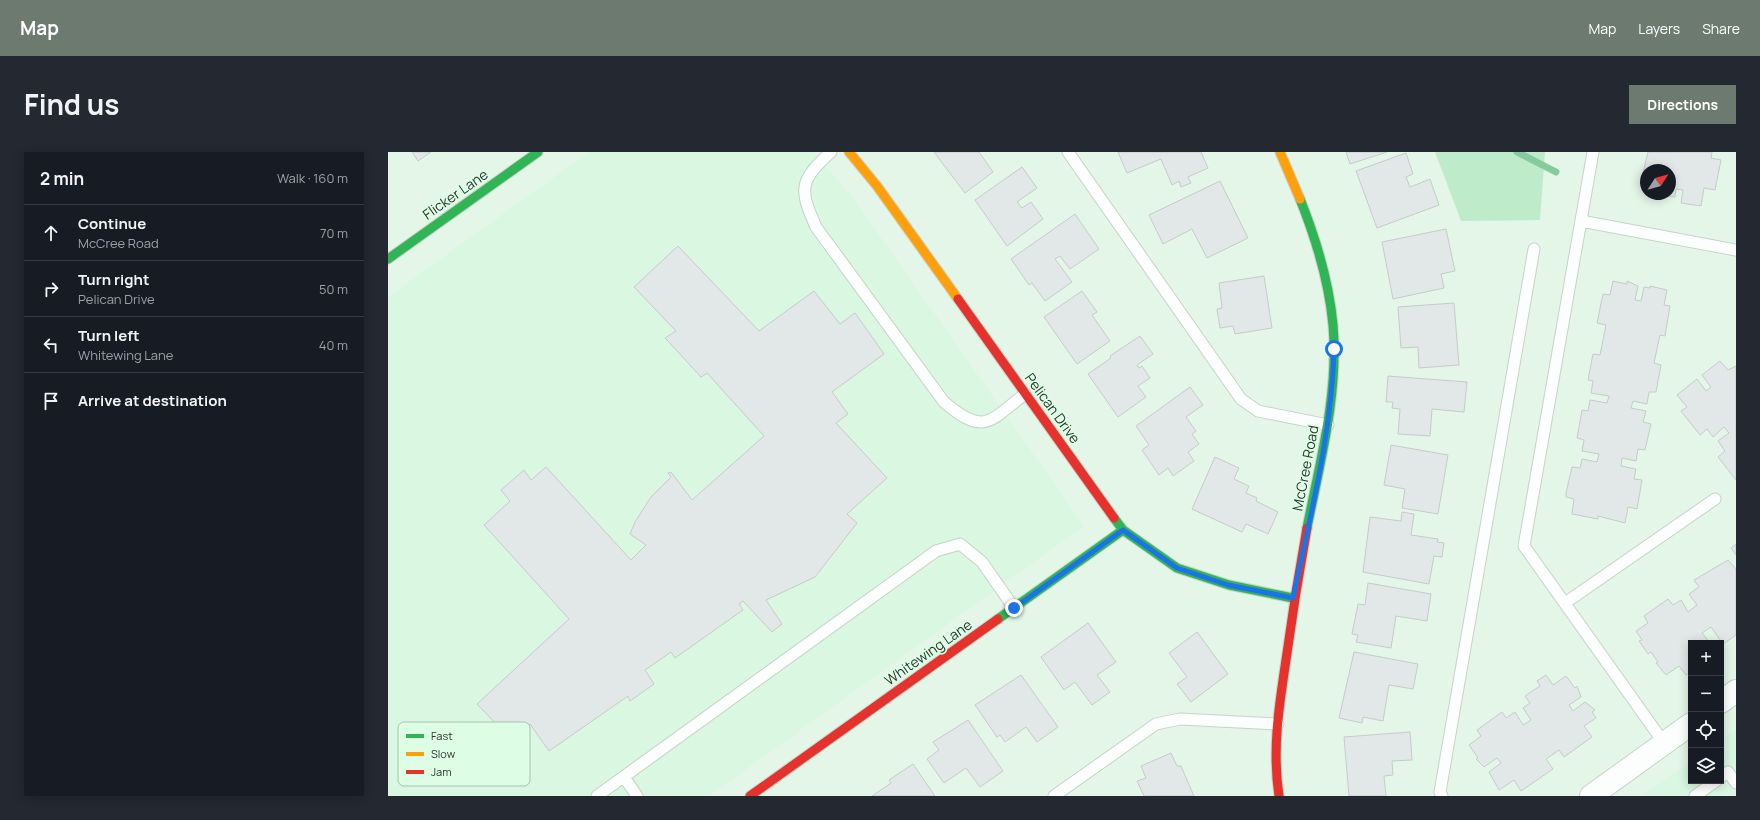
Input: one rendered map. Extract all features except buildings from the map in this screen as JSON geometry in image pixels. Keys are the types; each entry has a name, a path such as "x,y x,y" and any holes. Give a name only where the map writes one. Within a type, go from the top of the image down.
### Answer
{"street":[{"name":"Flicker Lane","path":"388,258 538,152"},
{"name":"Pelican Drive","path":"849,152 877,186 1123,530 1177,568 1228,585 1293,598"},
{"name":"McCree Road","path":"1279,796 1276,782 1278,724 1293,598 1328,425 1333,387 1334,349 1330,303 1317,243 1280,152"},
{"name":"Whitewing Lane","path":"750,796 1123,530"},
{"path":"1724,700 1736,690"},
{"path":"1591,796 1688,726"}],"lane":[{"path":"831,152 816,166 806,180 804,192 806,205 814,222 944,402 961,416 979,423 992,420 1025,394"},
{"path":"1068,152 1241,399 1258,411 1328,425"},
{"path":"1593,152 1524,546 1664,744"},
{"path":"1581,221 1736,250"},
{"path":"1442,796 1440,792 1534,249"},
{"path":"1564,603 1714,500"},
{"path":"597,796 936,551 960,544 982,562 1014,608"},
{"path":"1054,796 1156,724 1180,719 1278,724"},
{"path":"1724,775 1728,772 1736,783"},
{"path":"624,777 637,796"},
{"path":"1695,796 1712,784"}],"shaded area":[{"path":"589,152 814,152 853,198 1084,526 709,796 388,796 388,297"},
{"path":"1435,152 1545,152 1540,220 1461,221"},
{"path":"1736,729 1736,796 1641,796 1688,763 1688,784 1724,784 1724,737"}],"waterway":[{"path":"1517,152 1556,172"}],"traffic: fast":[{"path":"388,259 538,152"},
{"path":"1300,199 1325,276 1333,325 1334,351 1331,402 1323,453 1307,528"},
{"path":"1114,518 1123,530 1177,568 1229,585 1293,598"},
{"path":"998,619 1123,530"}],"traffic: slow":[{"path":"849,152 877,186 958,299"},
{"path":"1280,152 1300,199"}],"traffic: jam":[{"path":"958,299 1114,518"},
{"path":"1279,796 1276,762 1277,728 1293,610 1307,528"},
{"path":"750,796 998,619"}],"route":[{"path":"1014,608 1123,530 1177,568 1228,585 1293,598 1328,425 1333,387 1334,349"}]}
